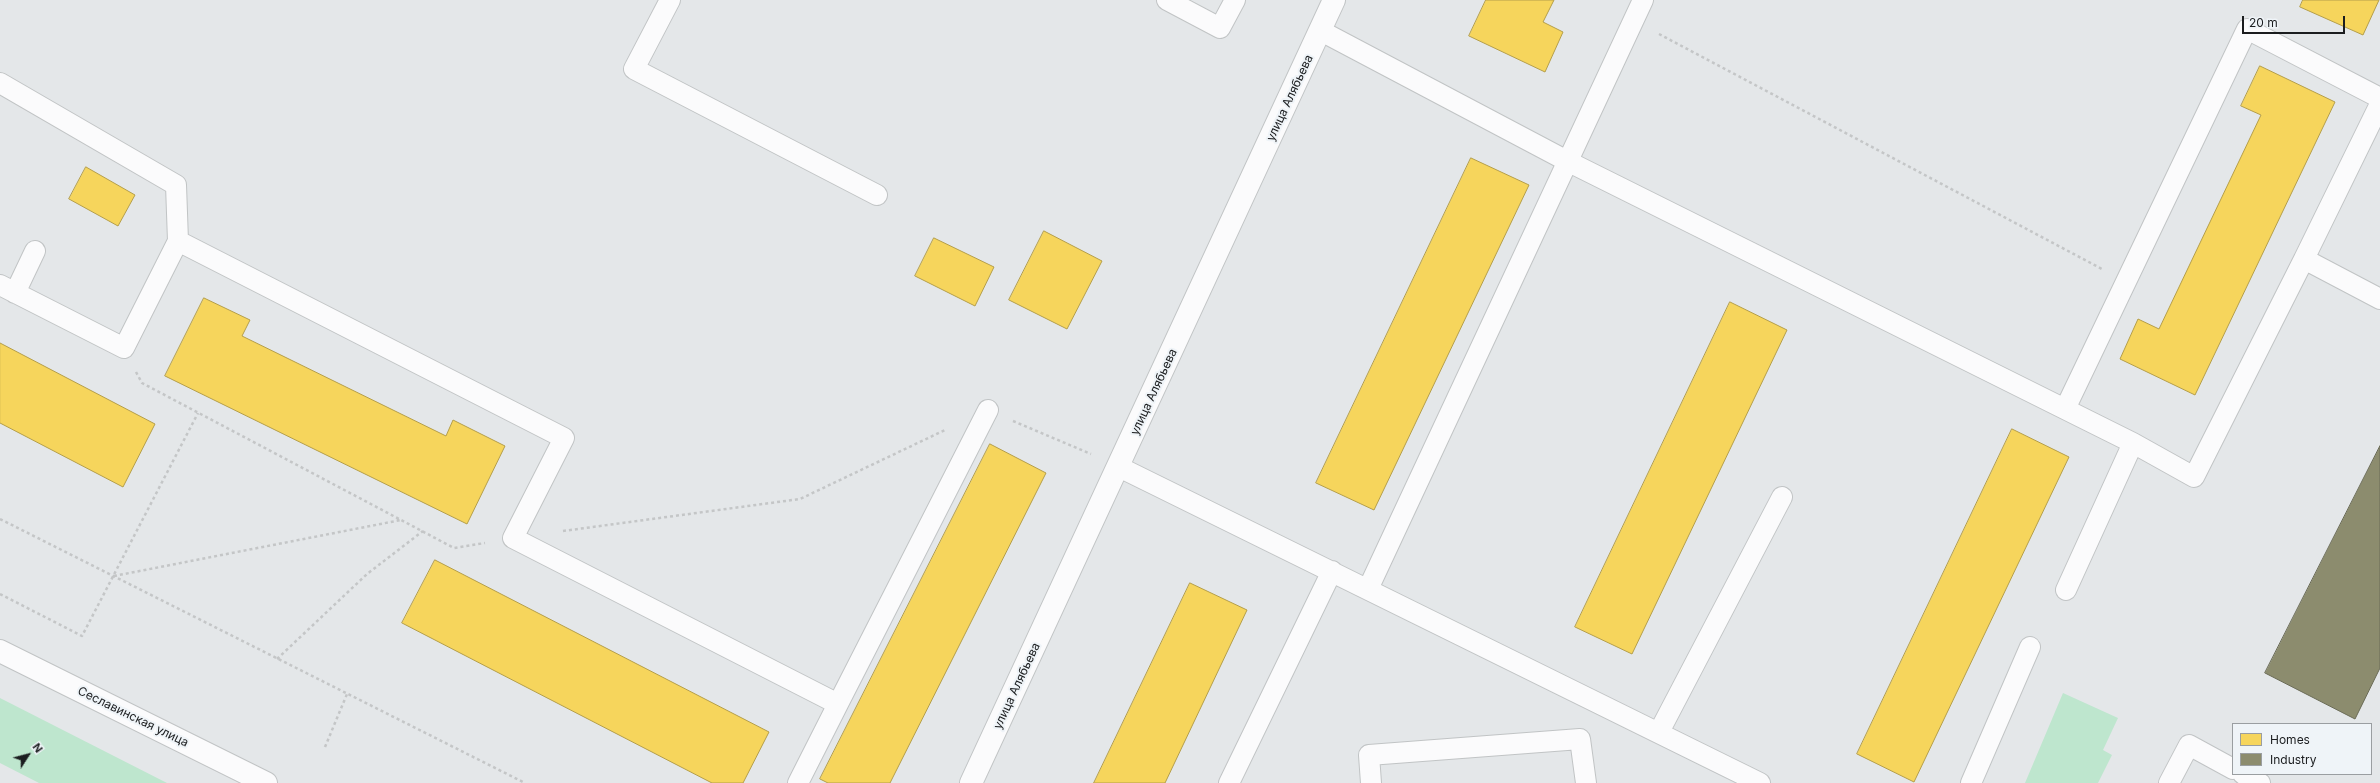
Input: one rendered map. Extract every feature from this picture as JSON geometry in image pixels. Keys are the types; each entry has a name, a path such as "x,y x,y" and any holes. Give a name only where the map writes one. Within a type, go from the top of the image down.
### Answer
{"street":[{"name":"улица Алябьева","path":"971,783 1321,31 1333,1"},
{"name":"Сеславинская улица","path":"0,651 266,783"}],"lane":[{"path":"670,0 634,69 877,195"},
{"path":"1167,0 1220,28 1235,0"},
{"path":"1368,589 1569,162 1643,0"},
{"path":"2065,409 2246,29 2380,98"},
{"path":"1321,31 1569,162 2065,409 2194,477 2380,104"},
{"path":"0,83 176,185 178,241 124,348 7,289 35,251"},
{"path":"178,241 564,438 513,538 838,704"},
{"path":"2304,259 2380,299"},
{"path":"798,783 988,410"},
{"path":"2066,590 2132,444"},
{"path":"1119,467 1760,783"},
{"path":"1659,732 1782,497"},
{"path":"1229,783 1332,571"},
{"path":"1971,783 2030,647"},
{"path":"1371,783 1369,755 1580,739 1586,783"},
{"path":"2170,783 2189,745 2232,768"},
{"path":"2245,775 2260,783"}],"path":[{"path":"1634,21 2126,281"},
{"path":"124,348 142,383 454,548 513,538"},
{"path":"988,410 1119,467"},
{"path":"0,594 82,636 198,413"},
{"path":"559,532 800,499 946,430"},
{"path":"0,520 525,783"},
{"path":"113,577 402,520"},
{"path":"277,659 367,574 423,532"},
{"path":"325,747 348,694"}],"green space":[{"path":"2063,693 2118,718 2103,750 2112,755 2098,783 2025,783"},
{"path":"0,698 167,783 39,783 0,763"}],"building: Homes":[{"path":"1486,0 1554,0 1543,22 1563,32 1545,72 1469,36"},
{"path":"2303,0 2379,0 2363,35 2300,7"},
{"path":"2260,66 2335,102 2195,395 2120,359 2138,319 2159,329 2261,115 2241,106"},
{"path":"1471,158 1529,185 1374,510 1316,483"},
{"path":"86,167 135,195 118,226 69,199"},
{"path":"1044,231 1102,261 1067,329 1009,300"},
{"path":"934,238 994,267 975,306 915,276"},
{"path":"204,298 250,320 242,336 446,436 453,420 505,446 467,524 165,376"},
{"path":"1730,302 1787,330 1632,654 1575,627"},
{"path":"0,343 155,424 123,487 0,423"},
{"path":"2012,429 2069,457 1914,782 1857,754"},
{"path":"990,444 1046,473 890,783 828,783 820,779"},
{"path":"435,560 769,732 743,783 712,783 402,623"},
{"path":"1190,583 1247,610 1165,783 1094,783"}],"building: Industry":[{"path":"2380,446 2380,668 2355,719 2265,673"}]}
